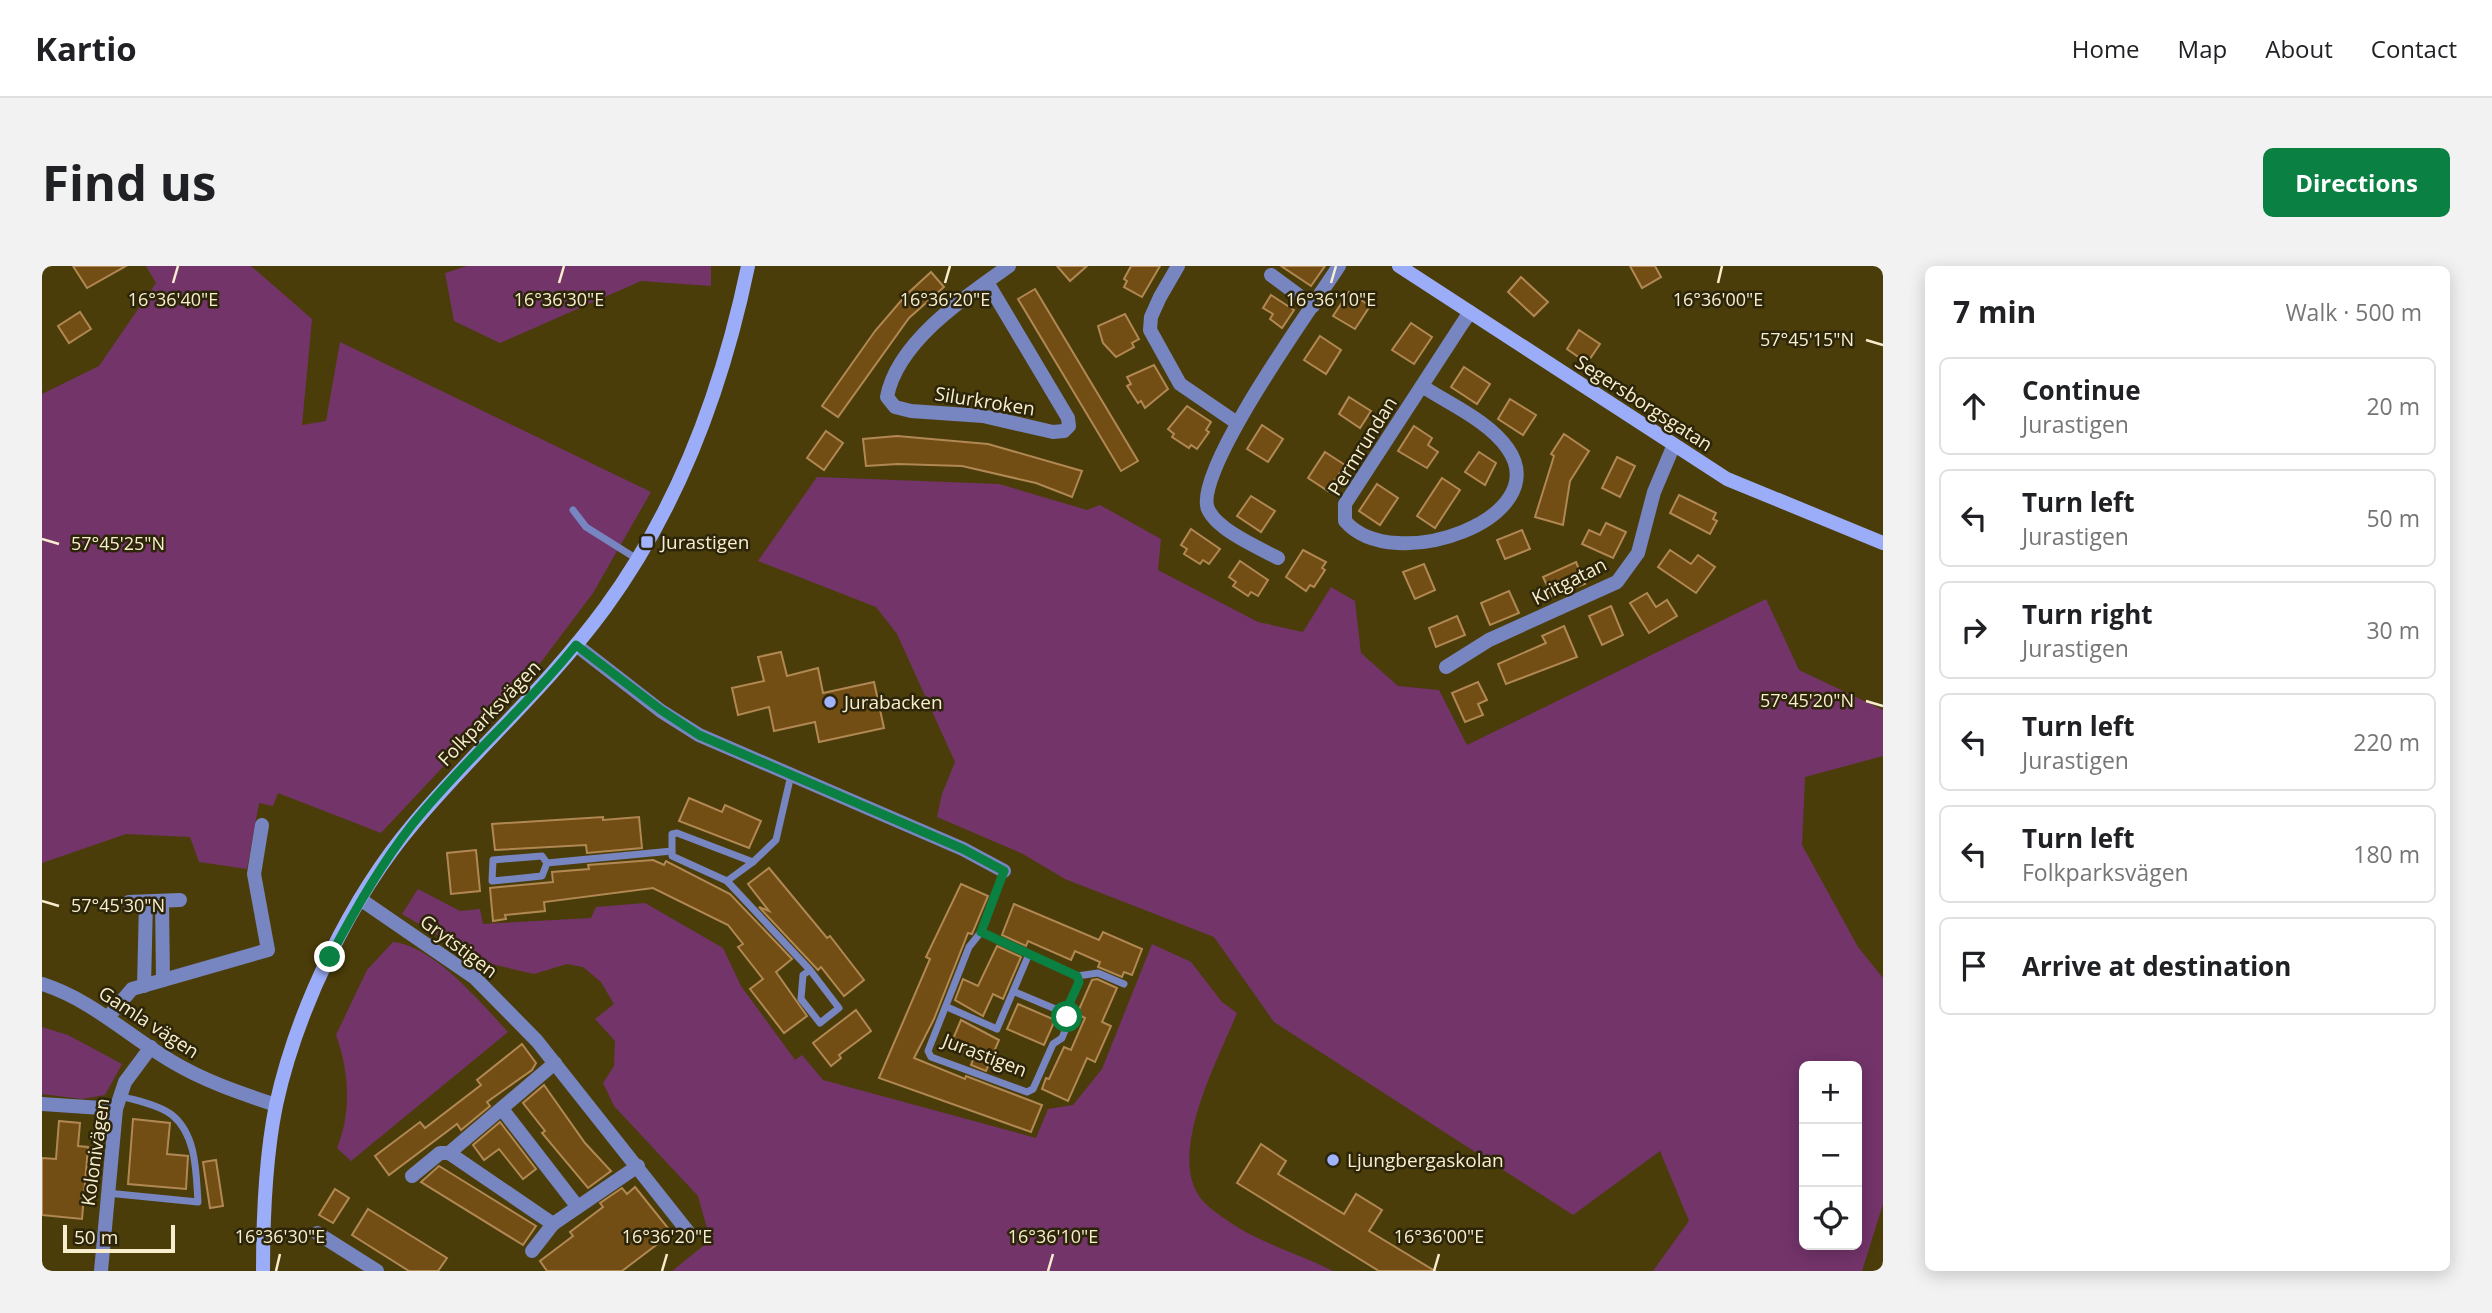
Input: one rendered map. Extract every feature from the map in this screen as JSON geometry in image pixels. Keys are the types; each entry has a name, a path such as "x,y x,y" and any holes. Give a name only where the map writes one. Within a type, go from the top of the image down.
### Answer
{"main road":[{"name":"Folkparksvägen","path":"263,1271 268,1161 276,1105 304,1018 330,957 360,899 412,824 541,689 637,559 696,440 723,367 748,266"},
{"name":"Segersborgsgatan","path":"1398,266 1674,447 1757,493 1883,543"}],"street":[{"name":"Silurkroken","path":"987,282 1068,418 1069,426 1064,432 983,416 911,411 895,407 887,397 896,371 914,347 962,299 1009,266"},
{"path":"1178,266 1151,317 1150,330 1180,384 1237,423"},
{"path":"1278,558 1240,538 1208,509 1206,498 1213,468 1237,423 1339,266"},
{"path":"1270,275 1313,306"},
{"name":"Permrundan","path":"1422,386 1497,435 1513,458 1514,482 1501,508 1479,525 1444,540 1392,543 1351,529 1345,522 1345,504 1470,312"},
{"name":"Kritgatan","path":"1447,667 1489,640 1617,582 1638,553 1654,492 1674,447"},
{"name":"Jurastigen","path":"576,645 661,710 699,735 963,849 1004,871"},
{"path":"110,1016 132,989 268,950 254,874 262,825"},
{"name":"Grytstigen","path":"360,899 475,978 555,1063 689,1233"},
{"path":"129,902 180,900"},
{"path":"162,901 163,980"},
{"path":"144,986 146,902"},
{"name":"Gamla vägen","path":"42,984 110,1016 169,1060 217,1085 276,1105"},
{"name":"Kolonivägen","path":"101,1271 107,1193 119,1103 125,1082 151,1046"},
{"path":"449,1153 555,1063"},
{"path":"42,1104 119,1103"},
{"path":"502,1109 577,1206"},
{"path":"412,1176 440,1153 449,1153 553,1224"},
{"path":"532,1251 553,1224 638,1166"},
{"path":"317,1233 377,1271"}],"lane":[{"path":"573,510 586,527 637,559"},
{"path":"727,881 776,841 791,775"},
{"path":"753,862 677,833 672,834 672,856 727,881 737,889 765,924 771,926 799,963 810,970 839,1008 820,1023 801,999 803,975 810,970"},
{"path":"547,863 672,850"},
{"path":"542,856 547,863 542,876 492,881 490,863 493,860 542,856"},
{"name":"Jurastigen","path":"1004,871 981,932 969,947 928,1051 931,1057 1027,1092 1033,1089 1053,1044 1062,1038 1068,1023 1065,1013 1079,982 1077,976"},
{"path":"981,932 1077,976 1098,973 1124,984"},
{"name":"Jurastigen","path":"947,1007 997,1029 1030,954"},
{"path":"1015,992 1065,1013"},
{"path":"107,1193 198,1202 194,1155 182,1126 164,1111 119,1103"}],"shaded area":[{"path":"146,266 251,266 312,319 302,425 326,421 340,342 651,492 593,593 541,662 381,833 278,793 273,806 259,803 247,869 199,862 190,837 126,834 42,863 42,394 99,366 156,283"},
{"path":"467,266 711,266 711,286 641,281 500,343 454,321 445,273"},
{"path":"817,477 999,484 1087,510 1100,505 1161,539 1158,570 1258,622 1303,632 1331,587 1355,601 1361,653 1398,686 1439,690 1467,745 1766,599 1799,670 1883,710 1883,756 1805,777 1802,845 1858,947 1883,978 1883,1204 1862,1271 1653,1271 1689,1221 1660,1151 1573,1215 1274,1022 1214,937 1065,879 1023,854 937,817 942,794 955,762 897,634 876,607 758,561"},
{"path":"418,889 460,911 480,909 483,924 591,918 596,907 645,903 723,948 741,986 795,1060 802,1055 823,1080 1036,1138 1048,1109 1073,1105 1102,1069 1152,944 1191,962 1222,1002 1237,1013 1208,1080 1192,1133 1189,1159 1192,1181 1202,1200 1243,1230 1333,1271 672,1271 707,1243 711,1243 698,1196 614,1106 603,1083 614,1066 615,1041 595,1019 614,1004 601,982 583,967 567,964 534,974 483,962 402,914"},
{"path":"393,942 409,946 440,964 470,991 508,1032 351,1161 337,1148 345,1120 347,1092 344,1063 336,1035 367,970"},
{"path":"42,1027 68,1035 122,1064 105,1095 82,1099 42,1094"}],"building":[{"path":"73,266 126,266 87,288"},
{"path":"1057,266 1087,266 1070,281"},
{"path":"1131,266 1160,266 1142,297 1124,287 1127,281 1124,279"},
{"path":"1281,266 1325,266 1311,286"},
{"path":"1630,266 1655,266 1661,277 1642,288"},
{"path":"931,272 944,287 909,318 838,417 822,406 875,331 906,295"},
{"path":"1521,277 1548,302 1534,316 1508,292"},
{"path":"1035,289 1138,461 1121,471 1018,299"},
{"path":"1349,292 1370,306 1355,329 1333,316"},
{"path":"1271,295 1294,310 1282,328 1270,319 1273,314 1263,308"},
{"path":"80,312 91,329 69,343 58,326"},
{"path":"1125,314 1139,339 1132,343 1134,347 1116,357 1103,343 1098,326"},
{"path":"1411,323 1432,337 1414,364 1392,350"},
{"path":"1579,330 1600,344 1587,363 1567,349"},
{"path":"1320,336 1341,350 1326,374 1304,360"},
{"path":"1154,365 1168,389 1145,408 1141,401 1138,403 1127,386 1131,384 1127,377"},
{"path":"1464,367 1490,384 1477,404 1451,387"},
{"path":"1349,397 1371,411 1360,428 1339,414"},
{"path":"1510,399 1536,415 1523,435 1498,419"},
{"path":"1187,406 1211,422 1206,430 1209,432 1197,449 1191,445 1189,448 1172,437 1174,434 1168,429"},
{"path":"1262,425 1283,439 1268,462 1247,449"},
{"path":"1414,426 1432,438 1428,445 1438,452 1427,468 1398,451"},
{"path":"826,431 843,443 824,470 807,458"},
{"path":"1564,434 1589,451 1570,481 1563,525 1535,517 1554,456 1551,454"},
{"path":"897,436 988,444 1082,471 1072,497 1036,483 962,466 866,466 863,439"},
{"path":"1325,452 1345,465 1328,491 1308,478"},
{"path":"1479,452 1496,463 1485,485 1465,472"},
{"path":"1617,457 1635,466 1620,497 1602,488"},
{"path":"1442,478 1460,490 1435,528 1417,516"},
{"path":"1377,484 1398,498 1380,525 1359,511"},
{"path":"1679,495 1716,513 1713,519 1717,521 1710,534 1670,513"},
{"path":"1251,496 1275,511 1261,532 1237,516"},
{"path":"1606,523 1626,532 1613,558 1582,544 1589,530 1600,535"},
{"path":"1191,529 1220,549 1209,564 1203,560 1200,564 1184,554 1187,549 1181,545"},
{"path":"1522,530 1530,549 1505,559 1497,540"},
{"path":"1303,550 1326,562 1322,568 1325,570 1314,587 1310,585 1306,591 1286,577"},
{"path":"1670,550 1691,564 1698,555 1715,567 1696,593 1658,567"},
{"path":"1240,561 1268,580 1258,596 1251,592 1248,596 1233,586 1236,582 1229,577"},
{"path":"1576,562 1585,584 1552,596 1543,577"},
{"path":"1424,564 1435,590 1415,599 1403,572"},
{"path":"1509,591 1519,613 1490,625 1481,603"},
{"path":"1647,593 1656,607 1667,600 1677,616 1649,633 1630,603"},
{"path":"1611,606 1623,635 1602,645 1589,616"},
{"path":"1457,616 1465,635 1436,647 1429,628"},
{"path":"1564,626 1577,657 1506,684 1498,664 1546,643 1542,636"},
{"path":"781,652 787,676 818,668 823,693 874,682 884,728 819,742 815,722 774,731 769,707 738,715 732,688 764,681 758,657"},
{"path":"1478,682 1487,700 1478,704 1483,715 1465,722 1452,693"},
{"path":"689,798 722,812 725,805 761,821 749,848 679,821"},
{"path":"603,817 603,820 639,817 642,848 587,853 586,845 495,850 492,824"},
{"path":"476,850 480,891 451,894 447,853"},
{"path":"653,860 664,865 666,861 730,894 792,959 776,972 807,1016 784,1033 750,989 763,979 738,947 743,944 728,925 653,888 544,902 545,911 505,915 506,919 493,921 490,888 553,882 552,872 589,869 588,865"},
{"path":"769,868 827,938 830,936 864,980 844,996 821,967 818,970 759,907 769,911 748,884"},
{"path":"961,884 988,896 972,934 968,933 934,1019 914,1058 965,1079 966,1076 1042,1105 1031,1132 879,1078 930,959 926,957"},
{"path":"1014,904 1099,940 1103,932 1142,949 1132,975 1124,972 1122,977 1098,967 1100,962 1075,951 1071,960 1028,941 1026,946 1002,935"},
{"path":"997,946 1021,957 1003,999 993,994 983,1016 955,1000 963,979 978,986"},
{"path":"1097,979 1117,988 1102,1022 1111,1026 1095,1062 1087,1058 1068,1101 1042,1089 1064,1047 1071,1050 1085,1018 1077,1014 1092,980"},
{"path":"1018,1004 1055,1020 1044,1045 1007,1029"},
{"path":"856,1010 871,1031 839,1055 841,1058 831,1066 813,1043"},
{"path":"961,1020 999,1040 986,1071 971,1065 974,1057 950,1046"},
{"path":"522,1044 536,1063 532,1070 487,1102 490,1106 461,1130 457,1124 389,1175 375,1156 420,1122 425,1128 481,1085 477,1080"},
{"path":"544,1085 585,1143 611,1171 588,1188 542,1133 545,1131 523,1103"},
{"path":"133,1119 170,1123 167,1154 188,1156 186,1189 128,1184"},
{"path":"59,1121 80,1123 78,1146 88,1147 82,1219 42,1215 42,1158 56,1159"},
{"path":"500,1122 536,1169 523,1179 499,1149 484,1160 473,1145"},
{"path":"1261,1144 1286,1161 1278,1174 1344,1214 1356,1194 1382,1210 1369,1231 1435,1271 1379,1271 1237,1183"},
{"path":"216,1160 223,1206 210,1208 203,1162"},
{"path":"439,1166 536,1226 523,1245 421,1182"},
{"path":"635,1187 672,1233 622,1271 547,1271 540,1261 573,1236 570,1232 603,1207 600,1203 622,1188 627,1194"},
{"path":"335,1189 349,1198 333,1223 319,1215"},
{"path":"368,1209 447,1258 438,1271 409,1271 352,1235"}],"place":[{"name":"Jurastigen","path":"647,542"},
{"name":"Jurabacken","path":"830,702"},
{"name":"Ljungbergaskolan","path":"1333,1160"}],"route":[{"path":"330,957 360,899 412,824 510,722 576,645 628,682 661,710 699,735 963,849 1004,871 981,932 1077,976 1079,982 1065,1013 1067,1017"}]}
